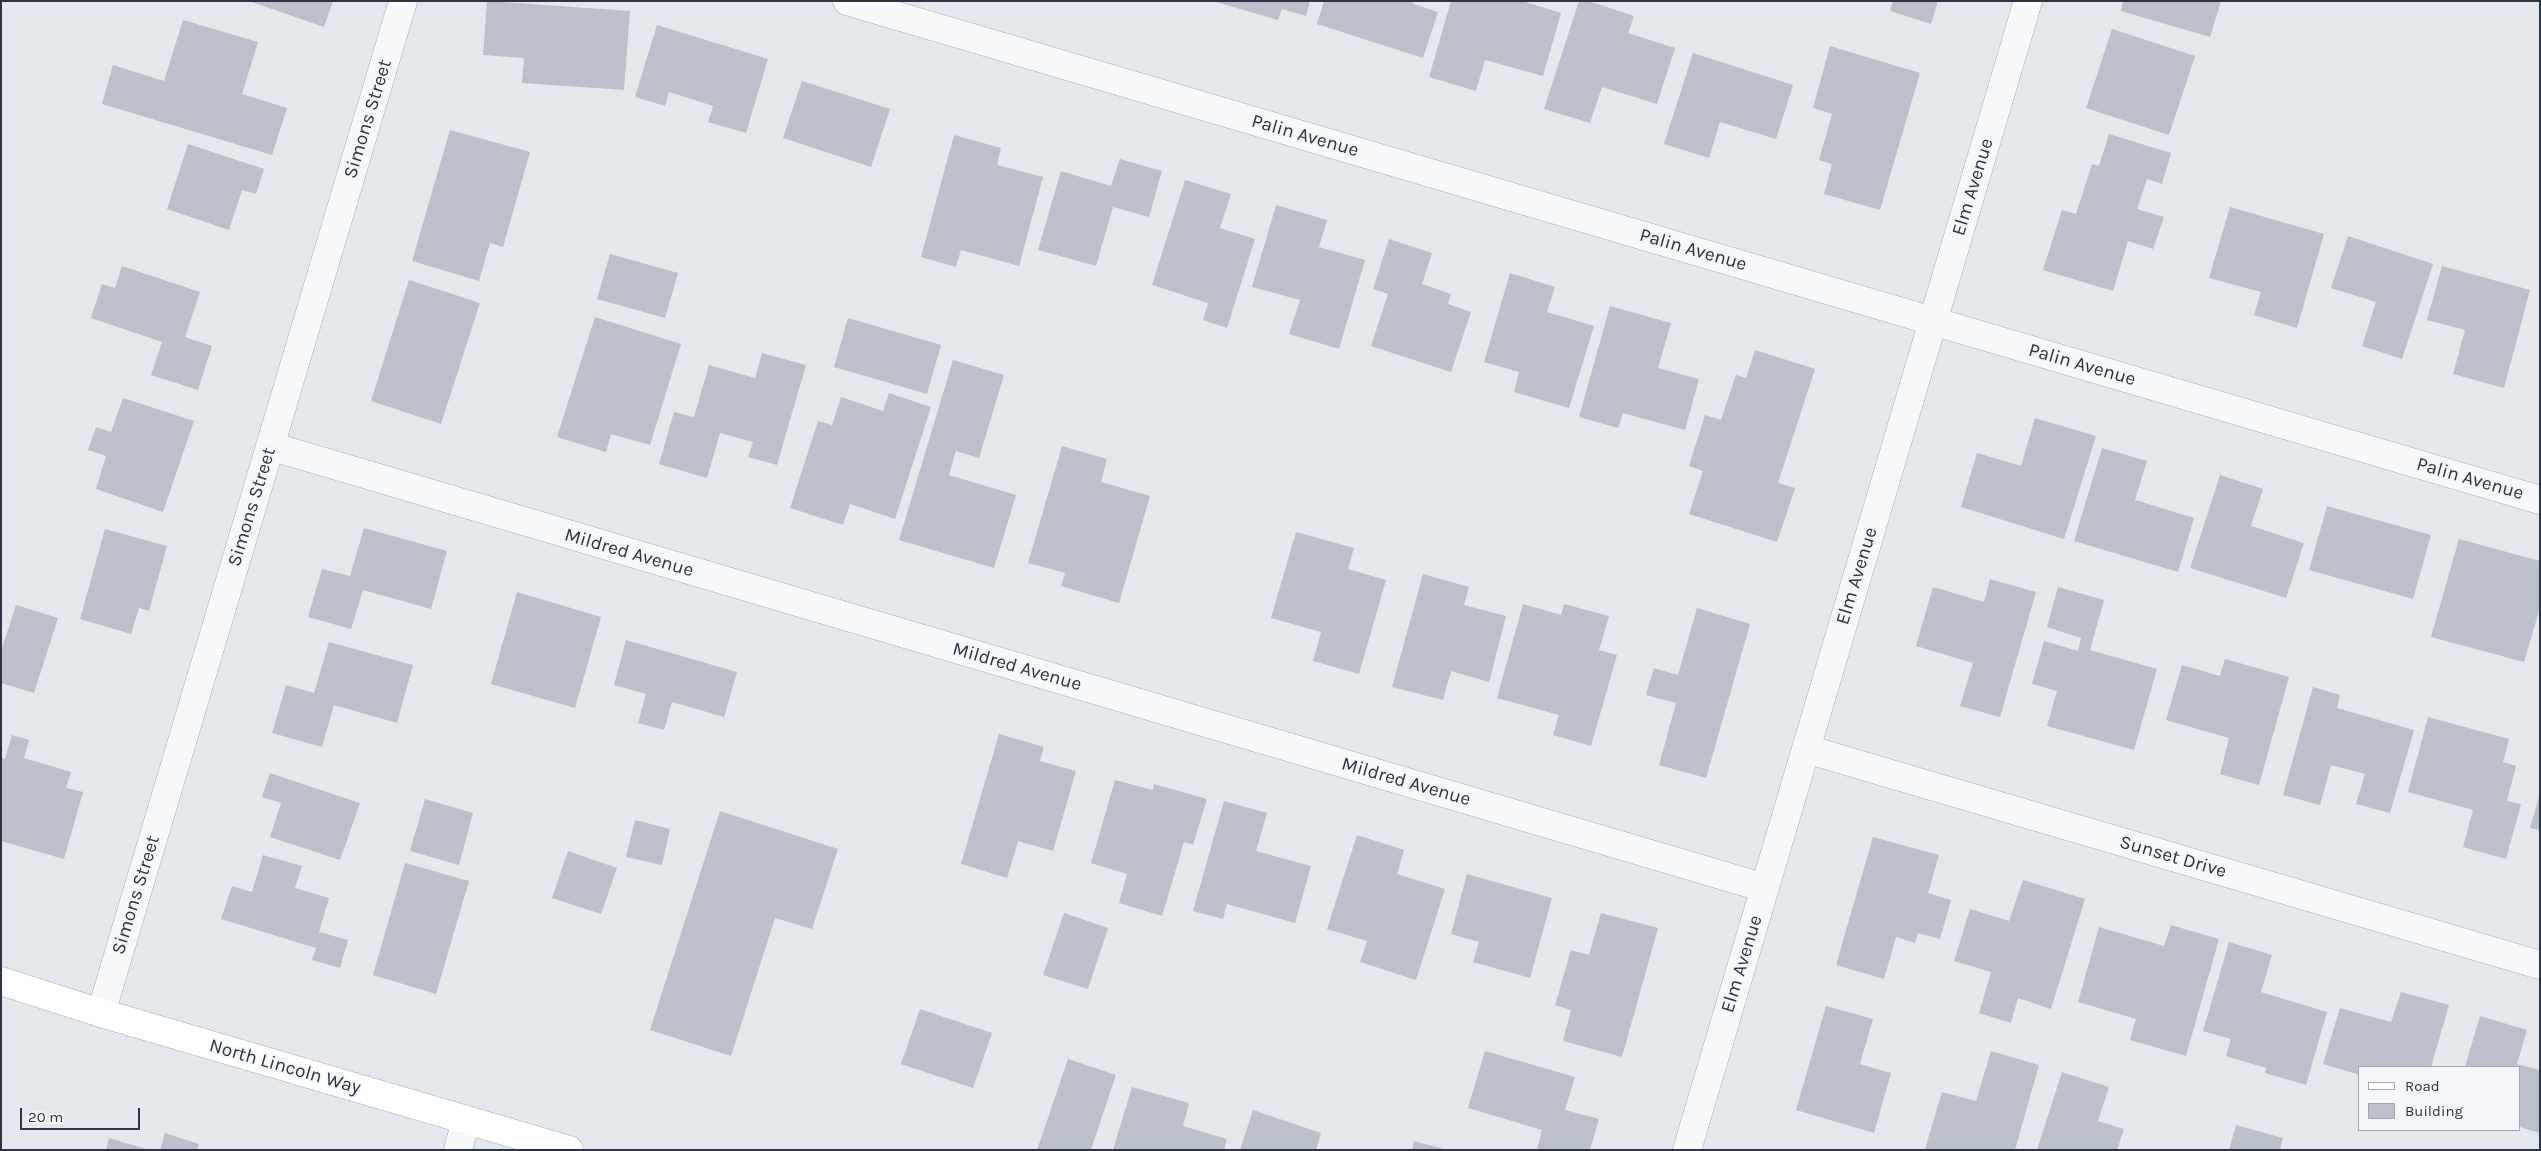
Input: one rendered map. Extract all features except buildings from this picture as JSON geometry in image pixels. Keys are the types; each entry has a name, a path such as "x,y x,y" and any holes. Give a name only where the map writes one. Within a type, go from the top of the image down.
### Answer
{"main road":[{"name":"North Lincoln Way","path":"1,981 101,1013 569,1150"}],"street":[{"name":"Simons Street","path":"101,1013 403,1"},
{"name":"Palin Avenue","path":"847,1 2540,500"},
{"name":"Elm Avenue","path":"1686,1150 2028,1"},
{"name":"Mildred Avenue","path":"270,446 1764,888"},
{"name":"Sunset Drive","path":"1806,749 2540,965"},
{"path":"458,1150 466,1120"}]}
